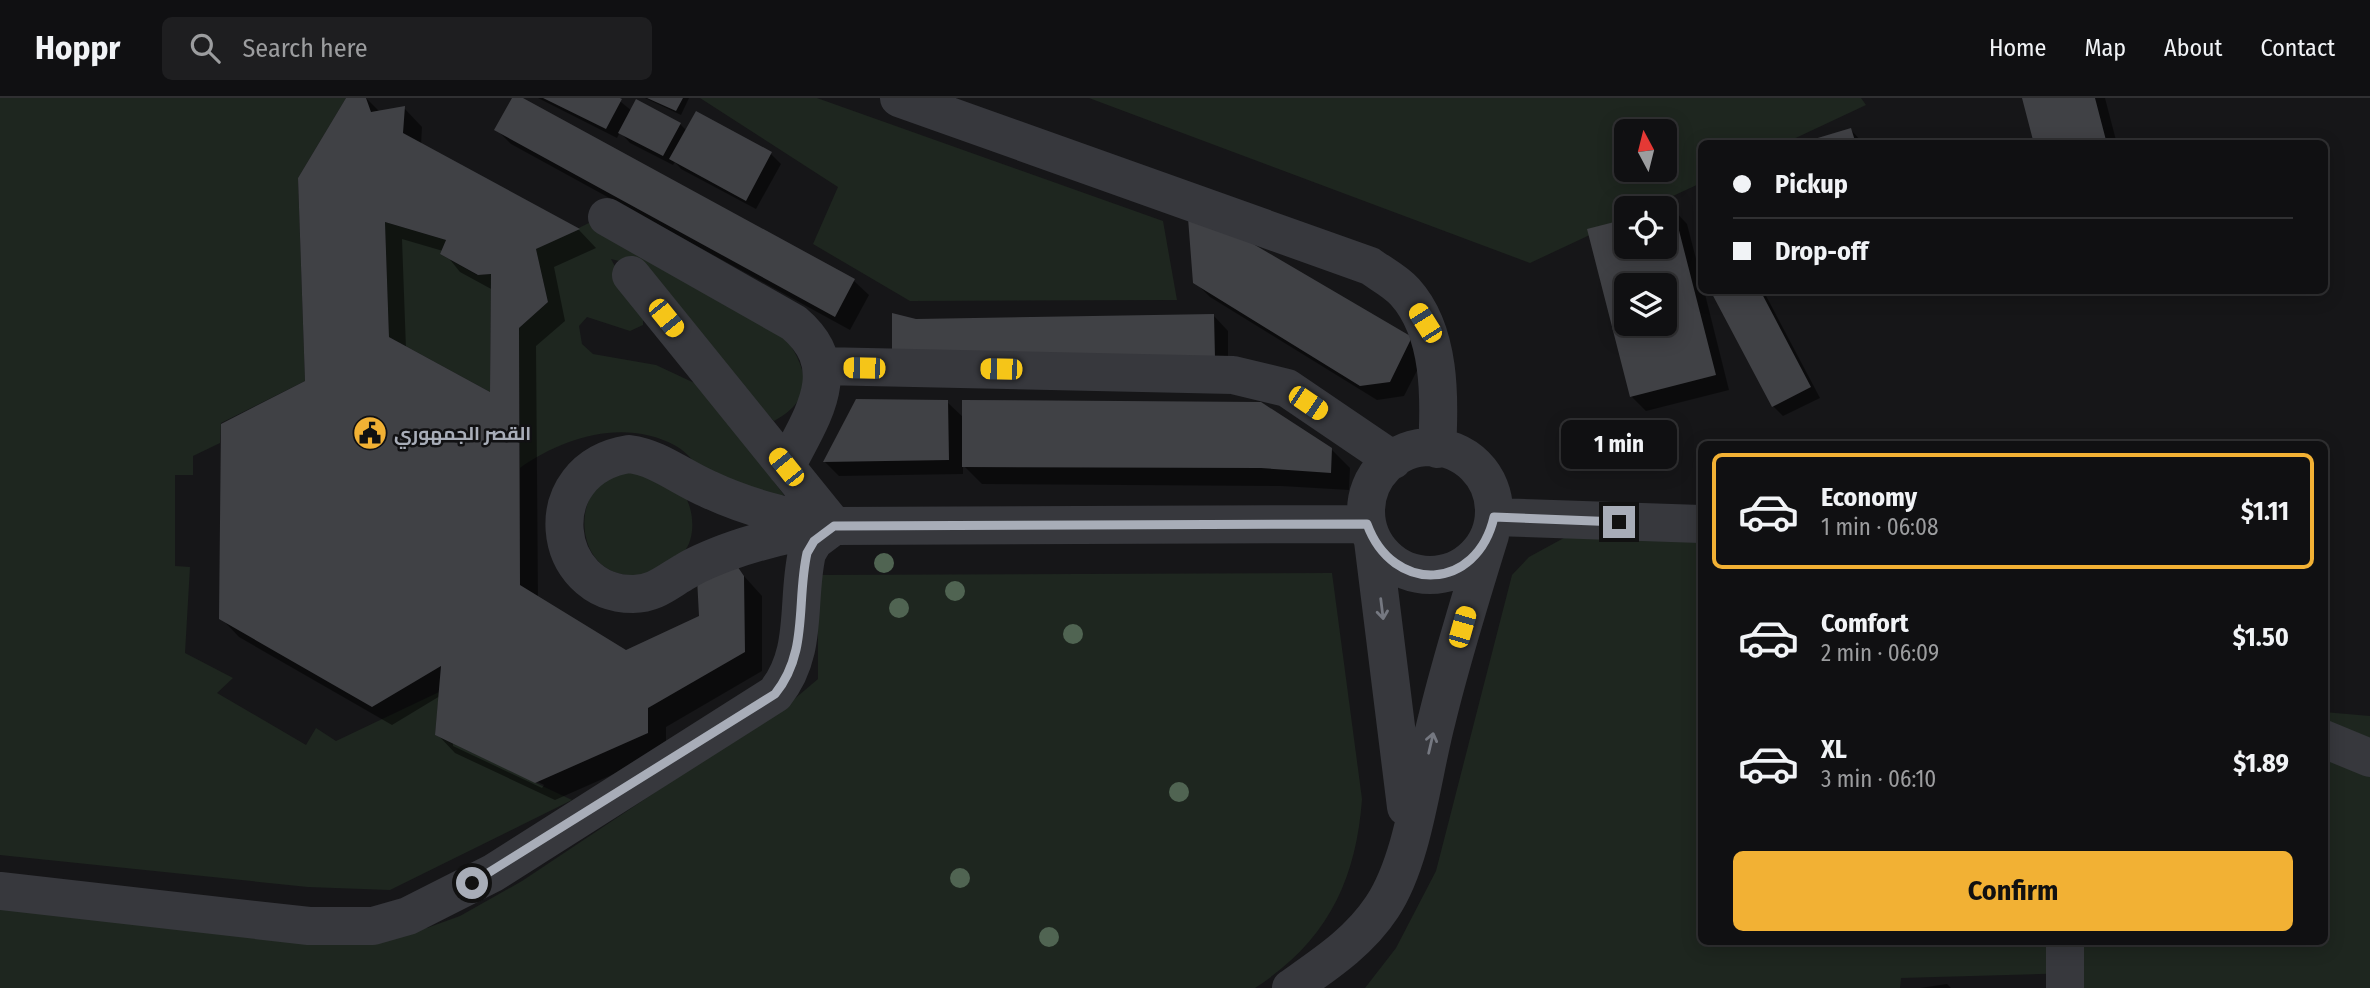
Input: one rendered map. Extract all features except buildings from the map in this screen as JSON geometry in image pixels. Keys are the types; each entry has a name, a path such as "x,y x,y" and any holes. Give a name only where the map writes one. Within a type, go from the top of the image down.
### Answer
{"street":[{"path":"899,98 1370,266 1390,279 1405,292 1425,323 1436,366 1437,449"},
{"path":"607,217 794,323 814,345 821,366 820,399 786,467"},
{"path":"631,275 834,526"},
{"path":"821,366 1233,375 1287,388 1393,460"},
{"path":"1291,988 1352,943 1373,920 1394,884 1410,833 1437,718 1492,526 1494,499 1487,481 1477,467 1462,456 1437,449 1409,451 1393,460 1370,488 1370,533 1410,833"},
{"path":"834,526 788,517 744,503 709,490 654,460 629,454 596,464 583,475 569,497 565,522 566,540 572,557 583,572 597,584 633,594 670,584 685,571 735,550 799,531 834,526 1370,533"},
{"path":"1492,526 1698,524"},
{"path":"0,891 309,926 373,926 408,916 493,873 775,694 793,668 798,652 807,553 814,541 834,526"},
{"path":"1370,533 1384,556 1399,567 1416,574 1434,575 1451,572 1468,563 1481,551 1492,526"},
{"path":"2328,740 2370,758"},
{"path":"2065,945 2065,988"}],"shaded area":[{"path":"0,98 346,98 298,178 305,381 221,423 220,443 193,456 193,475 175,475 175,566 190,567 185,653 233,678 217,693 306,745 316,728 336,741 439,692 435,735 572,800 390,890 308,887 0,855"},
{"path":"700,98 817,98 1163,221 1177,300 910,301 813,244 838,187"},
{"path":"1089,98 1861,98 1866,105 1791,140 1698,140 1698,184 1673,196 1614,196 1614,224 1530,263"},
{"path":"595,220 780,330 789,343 801,367 803,390 798,401 774,421 623,262 611,259 643,318 643,325 630,331 587,317 579,326 582,344 593,354 656,365 703,387 784,495 779,497 716,477 676,446 636,433 615,432 575,440 520,468 519,328 548,302 536,249"},
{"path":"385,222 446,240 440,254 477,275 491,274 490,392 389,337"},
{"path":"634,470 676,486 685,496 692,520 691,538 684,552 642,578 614,572 600,563 592,553 584,528 588,502 595,491 607,480"},
{"path":"1573,533 1698,542 1698,945 2328,945 2328,712 2370,716 2370,988 2080,988 2073,973 1901,978 1900,988 1365,988 1396,948 1436,871 1512,575 1529,557"},
{"path":"1332,573 1362,799 1359,829 1344,883 1318,930 1301,951 1255,988 0,988 0,905 427,928 460,916 522,881 792,701 818,679 818,575"}],"place":[{"name":"القصر الجمهوري","path":"370,433"}],"route":[{"path":"472,883 516,859 775,694 793,668 798,652 807,553 814,541 834,526 1367,524 1373,541 1384,556 1399,567 1416,574 1434,575 1451,572 1468,563 1481,551 1490,535 1494,517 1619,522"}]}
